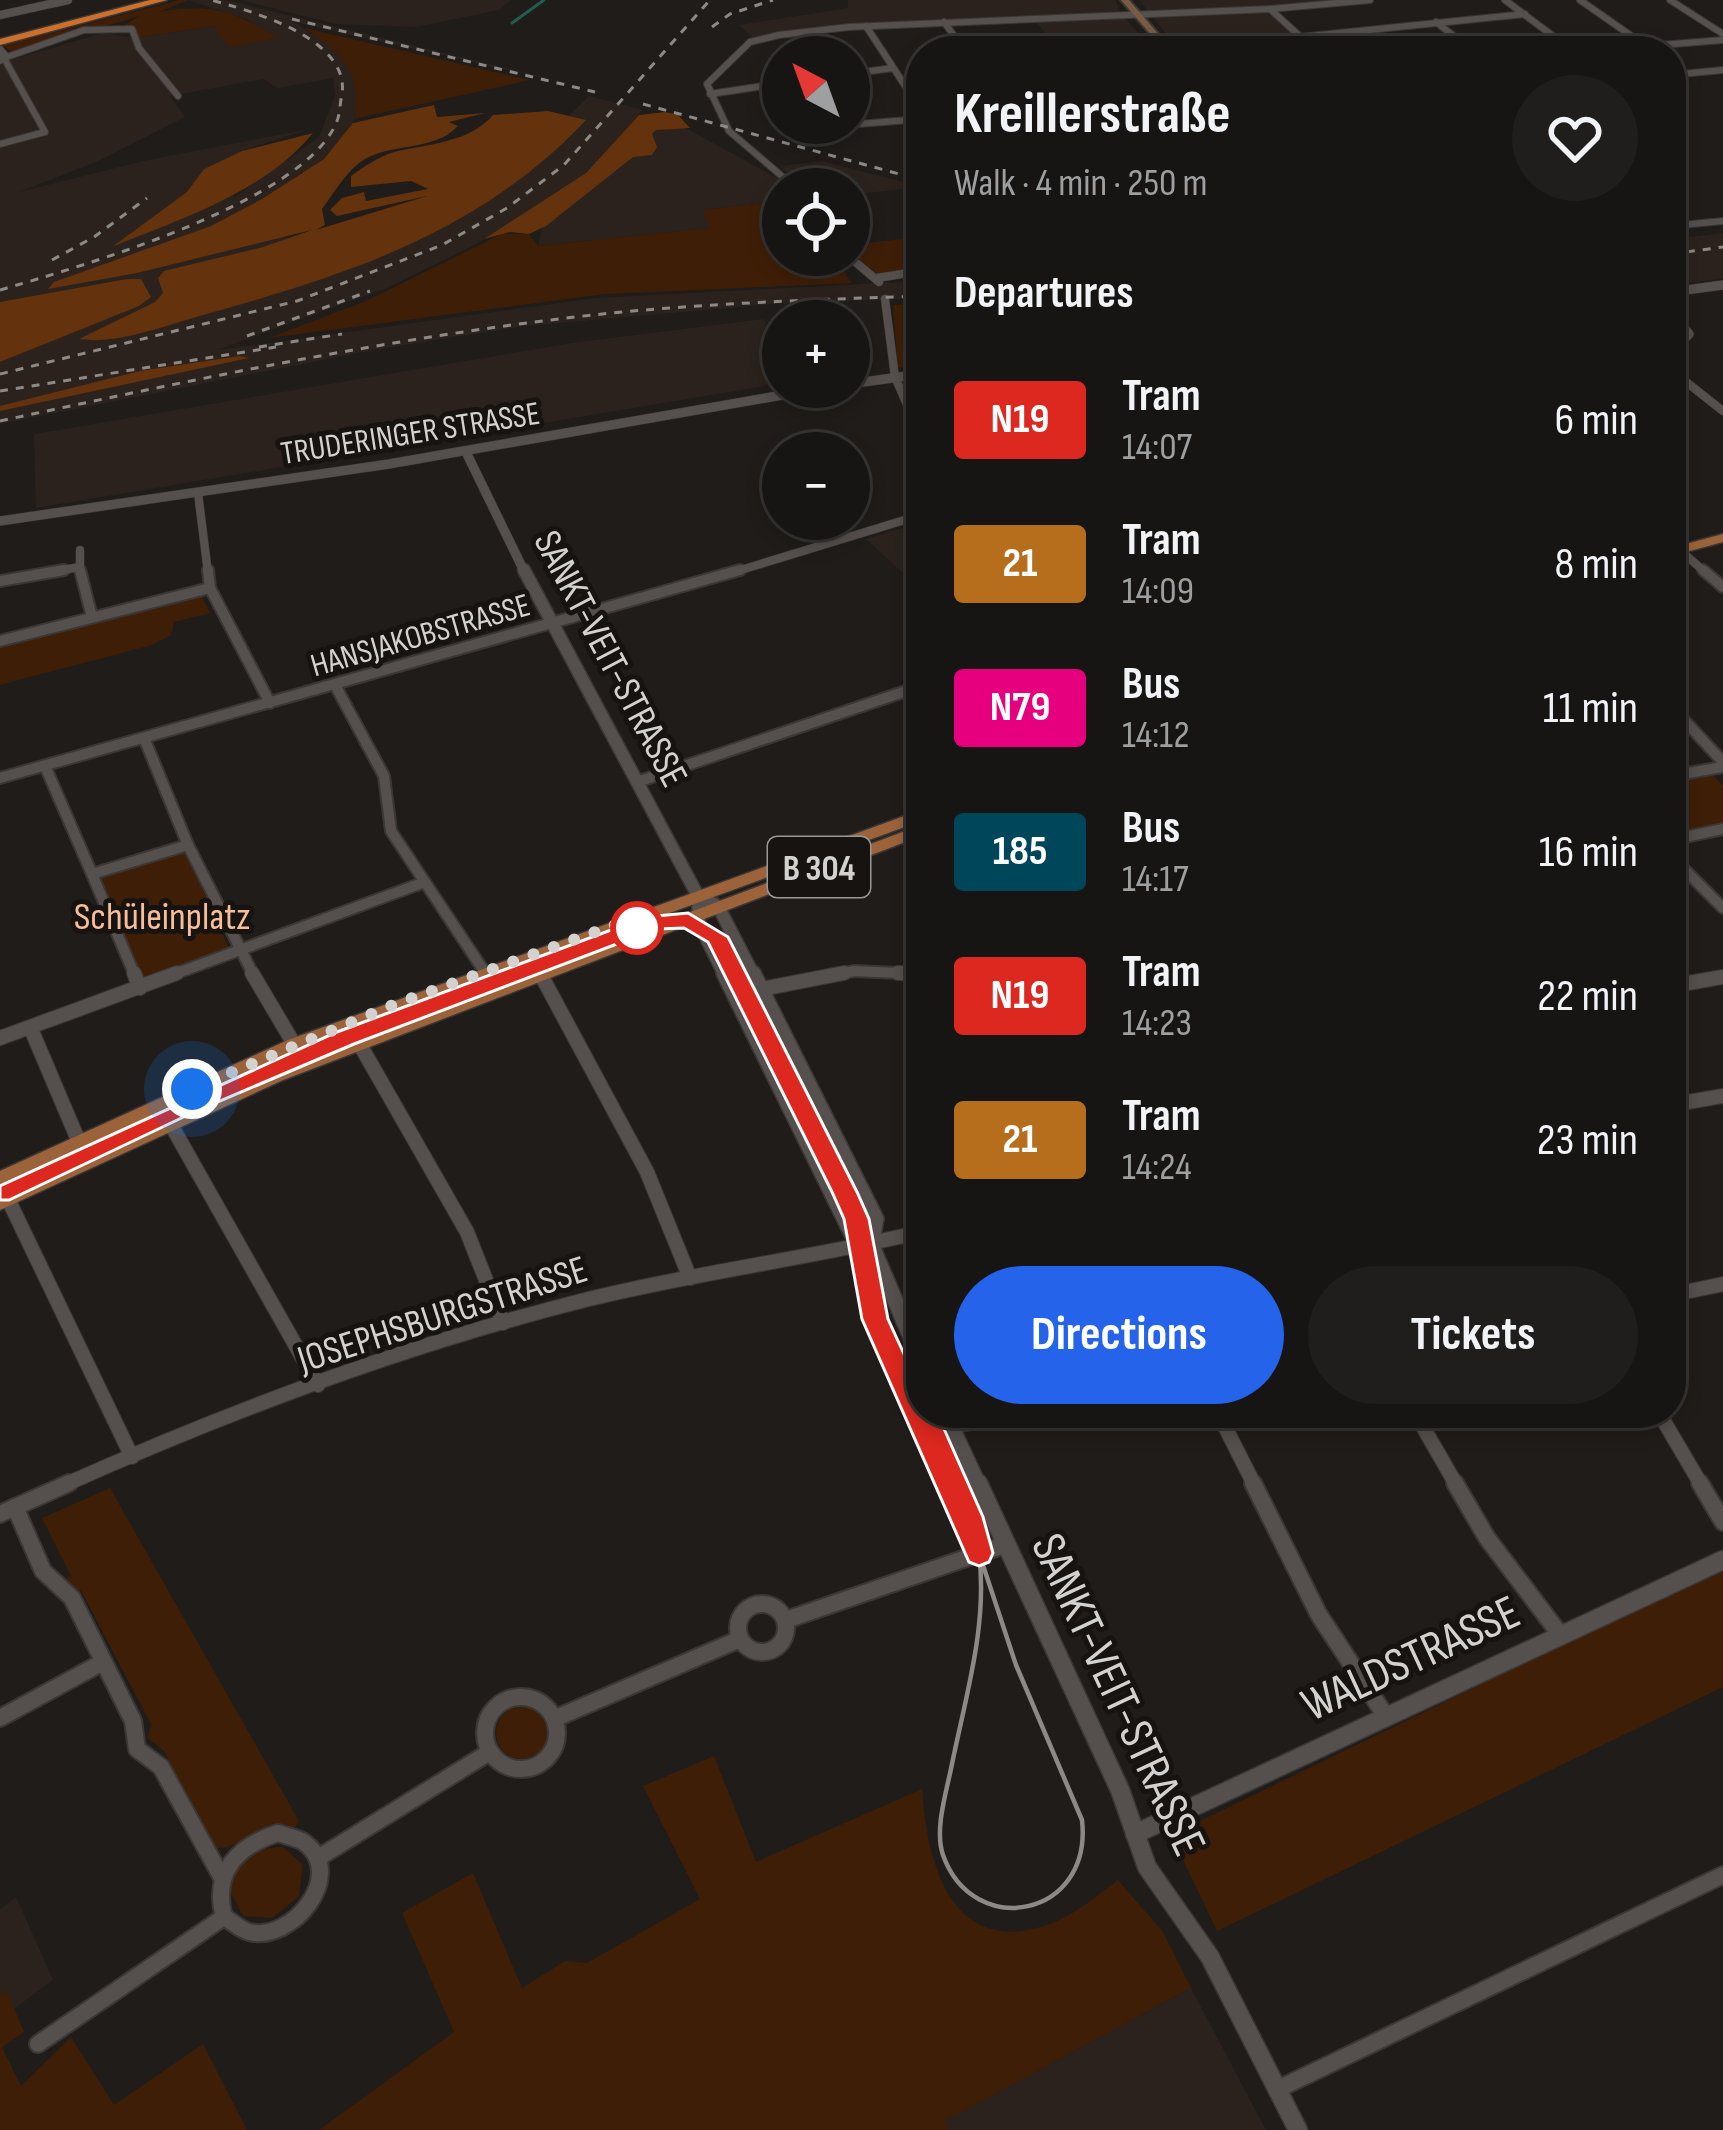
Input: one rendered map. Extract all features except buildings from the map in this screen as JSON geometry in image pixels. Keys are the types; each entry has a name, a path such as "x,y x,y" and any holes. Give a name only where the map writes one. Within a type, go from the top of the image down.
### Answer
{"highway":[{"path":"2,46 144,0"},
{"path":"2,46 162,0"}],"main road":[{"path":"1125,0 1155,36"},
{"path":"1686,539 1723,528"},
{"path":"1686,542 1723,538"},
{"name":"B 304","path":"0,1179 294,1044 906,820"},
{"name":"B 304","path":"4,1201 359,1042 906,836"}],"street":[{"path":"0,15 68,0"},
{"path":"772,168 735,137 710,94 711,79 742,47 758,39 866,26 1270,9 1370,0"},
{"path":"1504,0 1554,36"},
{"path":"1580,0 1631,36"},
{"path":"1670,0 1723,37"},
{"path":"1270,9 1299,36"},
{"path":"1309,36 1525,14"},
{"path":"944,22 954,36"},
{"path":"1436,22 1453,36"},
{"path":"866,26 906,89"},
{"path":"0,144 45,132 2,46 125,27 134,31 139,48 178,96"},
{"path":"1686,43 1723,37"},
{"path":"870,71 893,68"},
{"path":"1686,74 1721,71"},
{"path":"710,94 762,86"},
{"path":"870,121 906,116"},
{"path":"1686,225 1723,221"},
{"path":"870,274 878,280 906,274"},
{"path":"1686,290 1723,285"},
{"path":"885,299 895,377 906,402"},
{"path":"870,380 906,376"},
{"path":"1686,382 1723,411"},
{"name":"TRUDERINGER STRASSE","path":"0,521 466,452 762,399"},
{"name":"SANKT-VEIT-STRASSE","path":"466,452 698,896"},
{"path":"197,493 210,589 270,704"},
{"name":"HANSJAKOBSTRASSE","path":"0,778 553,625 906,519"},
{"path":"80,550 79,567 92,617"},
{"path":"1686,554 1722,586"},
{"path":"0,581 79,567"},
{"path":"0,640 210,589"},
{"path":"335,686 384,776 391,831 484,971"},
{"path":"637,782 906,691"},
{"path":"1686,723 1723,764 1686,773"},
{"path":"144,739 239,951 294,1044"},
{"path":"45,766 140,988"},
{"path":"1686,837 1723,829"},
{"path":"92,874 188,845"},
{"path":"1688,872 1723,908"},
{"path":"0,1039 424,882"},
{"path":"871,1244 854,1236 697,916 698,896 718,906 876,1220 871,1244 906,1325"},
{"path":"762,988 854,970 906,973"},
{"path":"541,975 653,1183 690,1278"},
{"path":"1686,983 1723,977"},
{"path":"31,1029 79,1142"},
{"path":"359,1042 467,1232 503,1323"},
{"path":"1686,1103 1723,1096"},
{"path":"170,1124 318,1385"},
{"path":"4,1201 132,1457"},
{"name":"JOSEPHSBURGSTRASSE","path":"8,1510 318,1385 503,1323 690,1278 906,1236"},
{"path":"1686,1292 1723,1284"},
{"name":"SANKT-VEIT-STRASSE","path":"951,1428 1148,1867 1210,1957 1298,2130"},
{"path":"1225,1428 1308,1596 1385,1715"},
{"path":"1424,1428 1487,1538 1559,1633"},
{"path":"1668,1428 1723,1522"},
{"path":"8,1510 46,1579 56,1592 72,1598 133,1720 136,1750 161,1767 221,1876"},
{"path":"786,1620 1004,1545"},
{"name":"WALDSTRASSE","path":"1136,1834 1723,1560"},
{"path":"768,1605 786,1620 783,1641 770,1650 756,1651 740,1639 737,1625 752,1608 768,1605"},
{"path":"556,1718 740,1639"},
{"path":"0,1718 103,1662"},
{"path":"530,1698 550,1708 556,1718 556,1740 541,1760 518,1768 488,1753 484,1731 488,1719 506,1702 530,1698"},
{"path":"318,1858 488,1753"},
{"path":"278,1833 308,1844 318,1858 318,1889 310,1905 288,1926 246,1933 224,1918 218,1892 221,1876 244,1846 278,1833"},
{"path":"1278,2089 1723,1875"},
{"path":"38,2044 224,1918"}],"shaded area":[{"path":"188,0 226,0 597,90 294,22 332,46 351,68 359,95 352,128 324,159 216,229 294,238 427,201 543,141 589,96 643,110 586,173 475,245 387,288 217,350 596,298 906,282 906,299 762,300 762,305 525,326 379,349 0,424 0,63 103,33 135,38 213,26 225,38 276,37 246,19","holes":["333,78 335,96 319,137 235,197 201,175 204,169 309,129 143,161 19,192 96,162 185,117 170,96 263,79 278,88"]},
{"path":"240,0 511,0 499,10 416,27 335,24"},
{"path":"848,0 1115,0 1121,13 844,25 752,37 739,25 848,8"},
{"path":"1139,0 1340,0 1266,9 1295,36 1168,36"},
{"path":"1125,18 1141,36 1048,36 1035,21"},
{"path":"434,105 437,117 485,113 449,122 458,126 436,140 384,152 359,163 322,209 325,225 316,230 427,196 337,216 330,210 342,198 364,192 366,201 428,189 411,181 351,187 351,176 388,154 460,137 493,115 548,111 586,120 545,160 455,222 304,285 138,334 79,339 155,302 163,293 158,278 164,271 312,230 137,273 48,289 54,282 211,226 262,199 324,159 353,123"},
{"path":"639,115 678,115 690,128 656,130 652,134 657,147 652,155 633,157 546,226 529,234 510,232 484,239 586,173"},
{"path":"684,127 762,170 762,203 704,210 710,228 538,246 543,223 656,130"},
{"path":"313,133 247,188 112,247 187,192 204,169 242,151"},
{"path":"823,161 849,168 782,168"},
{"path":"870,173 906,183 906,189 870,193"},
{"path":"1723,233 1723,278 1686,284 1686,237"},
{"path":"141,279 151,297 0,362 0,302"},
{"path":"762,319 762,387 36,508 34,434 572,343"},
{"path":"249,358 0,411 0,406 140,371"},
{"path":"906,527 906,576 867,540"},
{"path":"16,1897 53,1980 14,2009 24,2032 0,2048 0,1910"},
{"path":"1191,1988 1266,2130 926,2130 944,2121"}],"green space":[{"path":"189,0 159,12 221,11 278,38 229,47 213,26 135,38 136,31 123,26 140,16 14,52 2,46"},
{"path":"304,28 530,80 354,119 356,89 347,66"},
{"path":"762,203 762,276 847,276 851,283 605,294 268,338 366,301 502,234 529,234 538,246 709,228 703,210"},
{"path":"906,239 906,271 877,274 870,268 870,243"},
{"path":"906,304 906,368 898,367 893,305"},
{"path":"201,595 210,613 174,622 171,635 152,645 0,685 0,645"},
{"path":"1713,775 1723,786 1723,823 1686,831 1686,780"},
{"name":"Schüleinplatz","path":"184,847 229,949 138,984 95,873"},
{"path":"110,1488 299,1821 294,1828 267,1828 233,1845 215,1848 164,1751 148,1738 151,1724 81,1591 58,1583 71,1576 42,1518"},
{"path":"1723,1567 1723,1687 1217,1931 1171,1835"},
{"path":"522,1707 541,1714 548,1733 541,1752 522,1759 503,1752 496,1733 503,1714"},
{"path":"714,1756 756,1862 922,1789 938,1872 966,1915 987,1928 1014,1932 1047,1925 1076,1911 1118,1880 1163,1932 1191,1988 945,2121 948,2130 319,2130 454,2032 402,1913 473,1873 522,1988 565,1961 587,1963 700,1899 643,1786"},
{"path":"283,1847 303,1865 299,1896 273,1918 243,1916 230,1891 236,1872 255,1853"},
{"path":"7,1991 24,2032 2,2047 21,2086 71,2037 114,2105 203,2044 247,2130 0,2130 0,1995"}],"waterway":[{"path":"512,23 544,0"}],"tram line":[{"name":"N19","path":"0,1193 185,1106 346,1038 653,922 688,920 717,937 845,1192 856,1219 875,1319 906,1390"},
{"path":"0,1193 323,1049 654,922 688,921 717,937 856,1219 875,1319 906,1389"},
{"path":"923,1428 949,1486"},
{"name":"N19","path":"923,1428 979,1553 969,1517 930,1428"},
{"path":"929,1428 954,1486"},
{"path":"948,1483 979,1553"},
{"path":"953,1483 979,1553"},
{"path":"979,1553 1016,1665 1082,1820 1080,1853 1069,1879 1051,1897 1028,1906 1003,1907 979,1899 958,1882 941,1845 942,1810 978,1633 979,1553"}],"railway":[{"path":"0,290 186,227 238,204 317,151 337,121 342,94 340,74 331,57 294,30 211,0"},
{"path":"0,374 297,301 442,245 507,208 564,165 710,0"},
{"path":"712,27 730,14 773,0"},
{"path":"292,19 595,92"},
{"path":"643,104 906,176"},
{"path":"52,260 94,237 147,198"},
{"path":"1686,252 1723,247"},
{"path":"247,336 370,291"},
{"path":"0,421 282,363 495,327 699,306 906,297"},
{"path":"259,347 342,334"},
{"path":"0,391 276,347"}],"route":[{"path":"192,1089 393,1005 645,914 637,928"}]}
